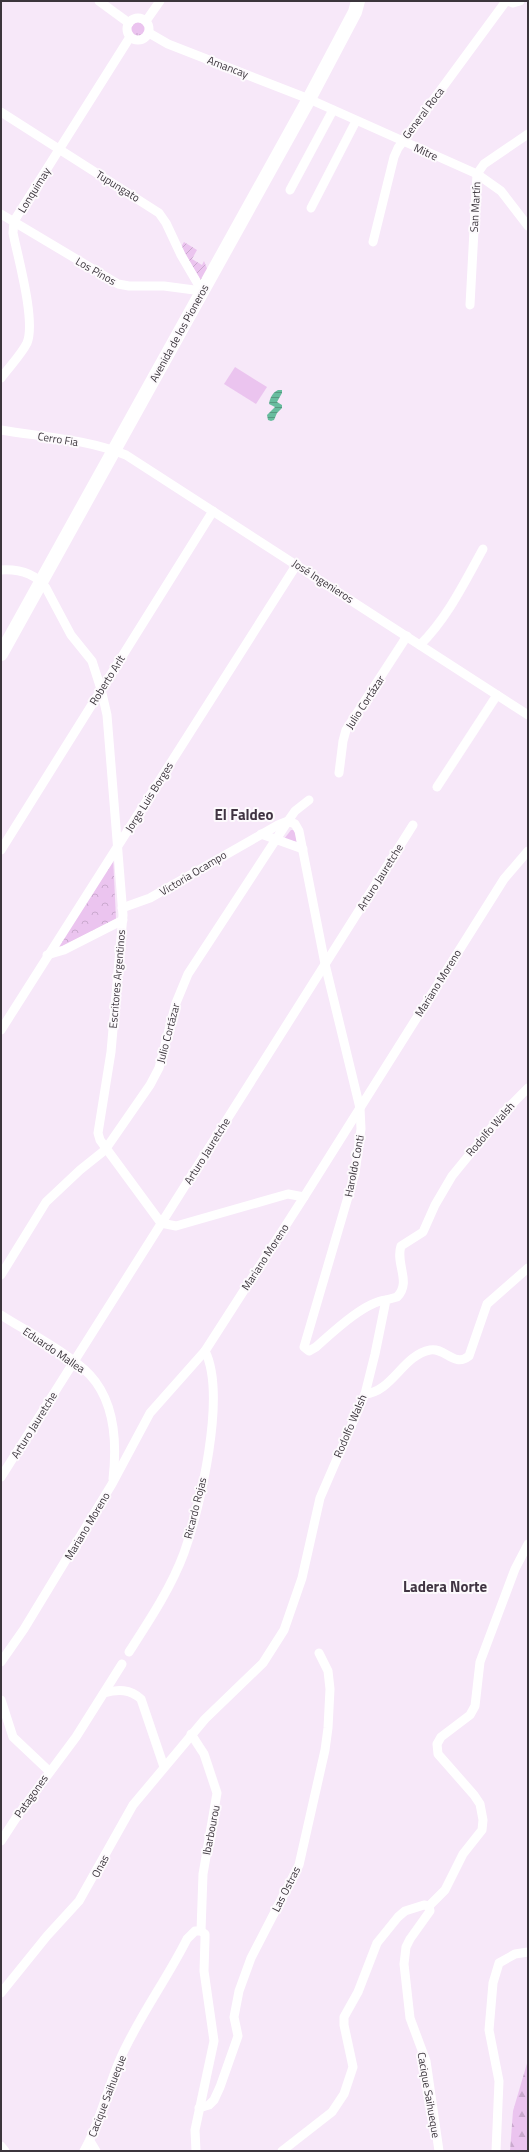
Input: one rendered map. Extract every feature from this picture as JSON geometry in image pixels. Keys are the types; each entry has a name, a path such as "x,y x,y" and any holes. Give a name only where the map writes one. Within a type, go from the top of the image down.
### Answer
{"main road":[{"name":"Avenida de los Pioneros","path":"1,654 309,99 356,7 364,1"}],"street":[{"path":"99,1 129,23"},
{"path":"146,21 160,1"},
{"path":"507,1 513,3 520,1"},
{"name":"General Roca","path":"373,242 394,157 402,142 507,1"},
{"path":"524,1 528,4"},
{"path":"139,18 146,21 149,26 149,33 141,40 130,37 127,29 129,23 139,18"},
{"name":"Amancay","path":"149,33 168,44 309,99"},
{"name":"Lonquimay","path":"1,378 26,343 30,330 30,316 13,233 14,221 130,37"},
{"name":"Mitre","path":"309,99 402,142 477,174 501,191 528,226"},
{"path":"290,190 333,110"},
{"name":"Tupungato","path":"1,112 159,213 166,223 181,256 202,290"},
{"path":"311,208 356,121"},
{"name":"San Martín","path":"470,305 477,174 484,164 528,134"},
{"name":"Los Pinos","path":"1,214 118,284 129,286 164,286 202,290"},
{"name":"Cerro Fia","path":"1,430 73,441 115,451"},
{"name":"José Ingenieros","path":"115,451 126,455 214,510 528,715"},
{"name":"Roberto Arlt","path":"1,850 214,510"},
{"path":"420,645 434,630 456,599 483,549"},
{"name":"Jorge Luis Borges","path":"1,1030 297,564"},
{"path":"1,570 18,570 27,572 42,582"},
{"name":"Escritores Argentinos","path":"42,582 71,635 92,661 107,715 119,844 123,920 111,1052 98,1133 106,1150 161,1223"},
{"name":"Julio Cortázar","path":"339,773 346,730 407,636"},
{"path":"437,786 497,695"},
{"name":"Julio Cortázar","path":"1,1275 46,1202 80,1170 106,1150 159,1068 176,1003 188,974 288,821 295,812 309,800"},
{"name":"Victoria Ocampo","path":"122,908 150,898 261,834 288,821"},
{"name":"Haroldo Conti","path":"288,821 295,824 299,830 325,964 360,1108 361,1129 355,1173 304,1347 309,1350 316,1347 355,1315 376,1302 386,1300"},
{"name":"Arturo Jauretche","path":"1,1477 413,825"},
{"path":"261,834 303,849"},
{"name":"Mariano Moreno","path":"1,1662 24,1629 112,1484 150,1413 205,1351 304,1197 504,879 528,851"},
{"path":"48,956 64,950 123,920"},
{"name":"Rodolfo Walsh","path":"191,1734 263,1663 284,1630 302,1578 320,1498 364,1394 375,1354 386,1300 397,1297 404,1287 404,1276 400,1260 401,1246 423,1232 435,1205 452,1176 504,1111 528,1088"},
{"path":"161,1223 176,1226 288,1194 304,1197"},
{"path":"364,1394 371,1394 384,1387 410,1362 429,1350 434,1350 460,1361 469,1356 487,1304 528,1268"},
{"name":"Eduardo Mallea","path":"1,1315 73,1362 89,1374 96,1384 110,1416 115,1443 112,1484"},
{"name":"Ricardo Rojas","path":"129,1652 176,1570 183,1554 195,1513 212,1430 212,1370 205,1351"},
{"name":"Cacique Saihueque","path":"439,2151 426,2062 410,2018 404,1964 406,1947 417,1927 430,1911 429,1906 445,1890 463,1854 482,1830 483,1820 480,1804 438,1754 437,1744 440,1737 470,1715 475,1706 480,1662 515,1569 528,1544"},
{"name":"Las Ostras","path":"199,2108 209,2105 214,2100 220,2088 238,2036 234,2017 239,1991 251,1958 299,1865 325,1750 328,1728 328,1671 319,1652"},
{"path":"1,1700 13,1737 49,1771 76,1737 122,1664"},
{"path":"104,1693 121,1690 136,1694 140,1700 164,1766"},
{"name":"Onas","path":"1,1993 47,1936 79,1901 133,1805 191,1734"},
{"name":"Ibarbourou","path":"191,1734 204,1754 217,1793 203,1874 202,1931"},
{"name":"Patagones","path":"1,1841 49,1771"},
{"path":"282,2151 332,2112 344,2094 353,2067 344,2025 344,2018 358,1992 377,1943 398,1917 405,1911 419,1905 429,1906"},
{"path":"196,2151 195,2130 214,2041 204,1971 205,1939 202,1931"},
{"name":"Cacique Saihueque","path":"84,2151 90,2140 120,2058 134,2029 187,1939 195,1932 202,1931"},
{"path":"496,2151 499,2081 489,2030 493,1983 499,1963 515,1954 528,1952"},
{"path":"90,2140 96,2151"}],"green space":[{"path":"138,22 145,27 146,30 141,37 138,38 131,33 130,30 135,23"},
{"path":"184,242 197,250 192,259 202,265 204,261 208,271 205,278 200,280 181,247"},
{"path":"235,367 267,387 256,404 224,384"},
{"path":"291,830 295,830 297,842 284,839"},
{"path":"113,856 116,919 61,947 57,946"},
{"path":"528,2060 528,2151 510,2151 513,2111"}],"shaded area":[{"path":"278,390 282,390 277,402 282,405 282,408 277,413 274,420 271,421 268,420 267,415 275,407 269,404 269,402 273,394"}],"district":[{"name":"El Faldeo","path":"244,815"},
{"name":"Ladera Norte","path":"445,1587"}]}
